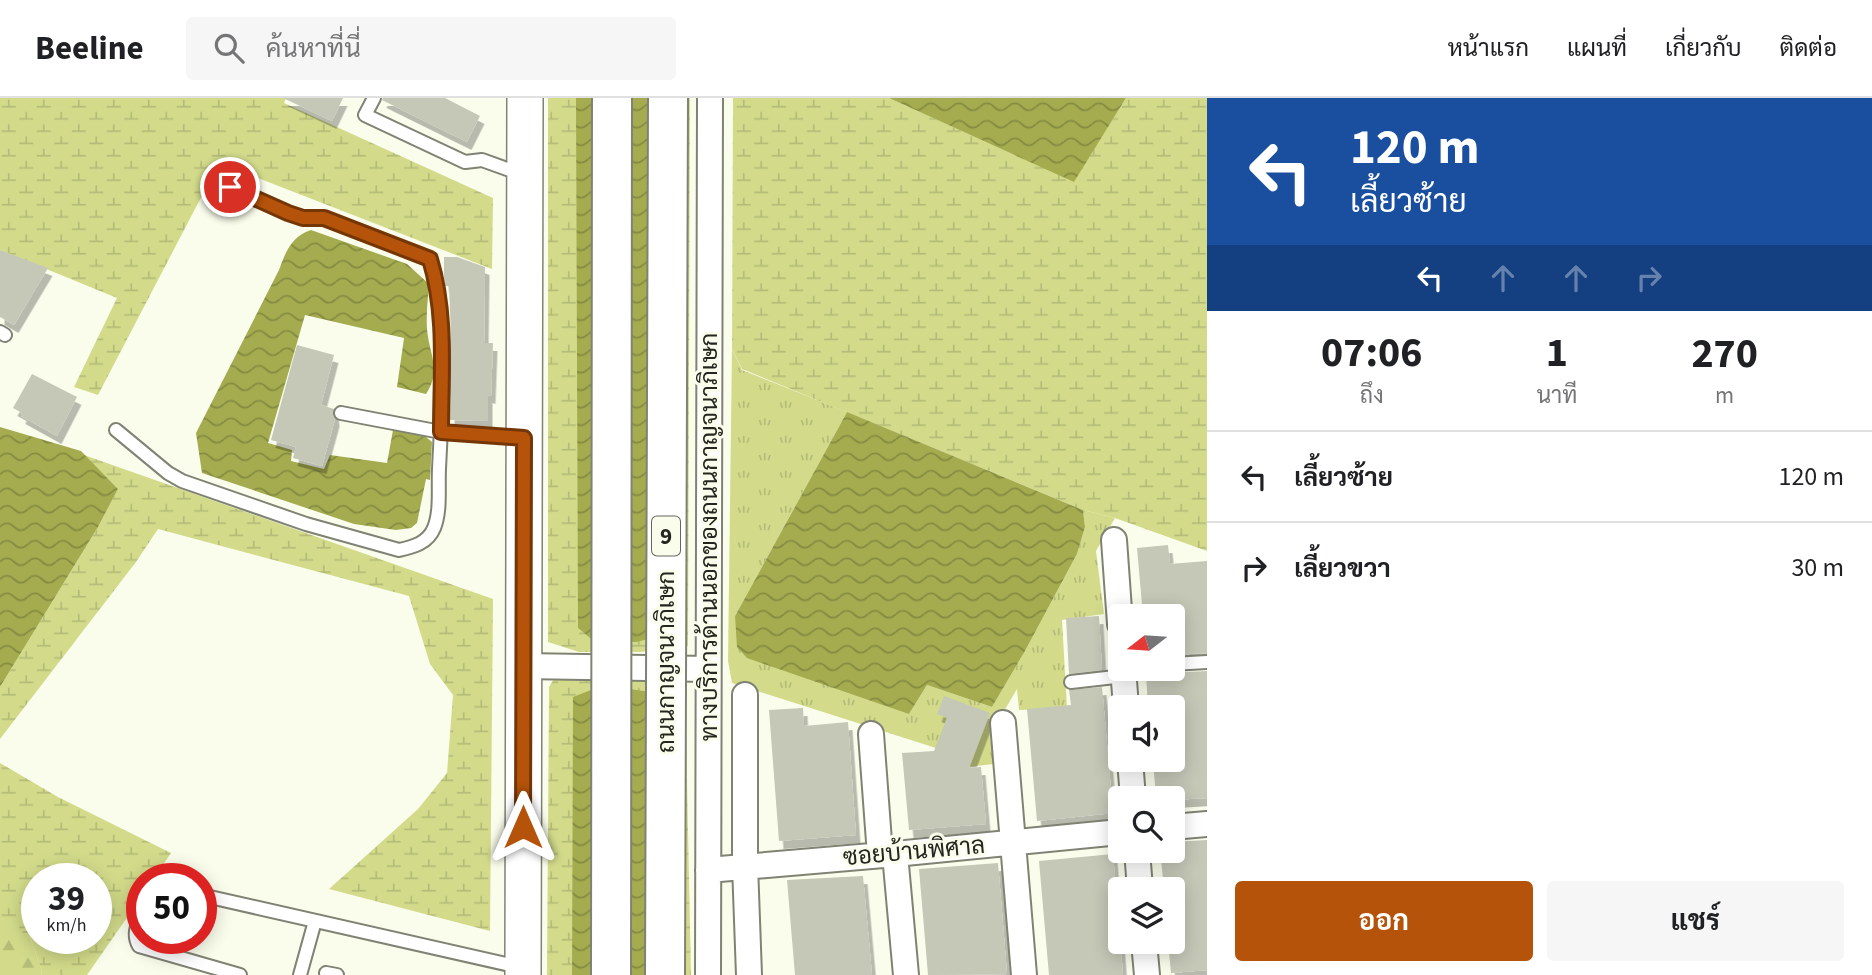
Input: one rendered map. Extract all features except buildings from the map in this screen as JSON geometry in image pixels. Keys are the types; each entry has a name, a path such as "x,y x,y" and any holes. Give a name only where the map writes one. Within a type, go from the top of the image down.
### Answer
{"highway":[{"path":"611,975 612,98"},
{"name":"ถนนกาญจนาภิเษก","path":"665,975 667,98"}],"main road":[{"path":"523,971 525,98"}],"street":[{"name":"ทางบริการด้านนอกของถนนกาญจนาภิเษก","path":"708,975 710,98"},
{"path":"1114,540 1119,604"},
{"path":"523,666 708,669"},
{"path":"745,695 745,865 749,975"},
{"path":"1003,723 1024,975"},
{"path":"871,734 906,975"},
{"path":"1185,826 1207,824"},
{"name":"ซอยบ้านพิศาล","path":"708,870 1108,833"},
{"path":"1145,954 1147,975"}],"lane":[{"path":"373,98 365,115 465,162 482,160 524,176"},
{"path":"116,430 168,473 182,481 306,524 398,550 413,547 425,540 433,530 437,515 441,432 442,315 438,284 430,259 324,218 303,218 288,213 230,187"},
{"path":"341,413 441,432 524,438"},
{"path":"1185,663 1207,662"},
{"path":"1071,682 1108,675"},
{"path":"217,899 523,971"},
{"path":"300,975 315,921"},
{"path":"167,954 240,975"}],"green space":[{"path":"0,98 286,98 284,103 493,198 492,269 219,163 98,395 74,387 117,298 0,250"},
{"path":"548,98 690,98 688,646 640,652 579,652 548,642"},
{"path":"733,98 889,98 1074,181 1126,98 1207,98 1207,551 1115,518 1083,510 742,369 732,349"},
{"path":"732,349 742,370 847,412 735,616 909,714 927,685 992,707 1077,554 1085,527 1083,510 1115,518 1096,551 1104,614 1062,620 1067,708 1019,710 1017,689 990,735 994,764 941,770 939,749 732,683 728,661"},
{"path":"84,455 493,599 490,931 329,889 418,809 447,773 453,695 430,664 409,596 158,529 136,562 0,739 0,687 98,527 118,489"},
{"path":"584,674 685,682 691,975 547,975 549,687 555,677"},
{"path":"0,763 58,797 171,853 164,863 126,863 126,919 112,939 112,863 21,863 21,931 0,932"},
{"path":"21,931 21,954 36,954 41,975 0,975 0,932"},
{"path":"36,954 102,954 87,975 41,975"}],"water":[{"path":"576,98 679,98 678,632 636,642 594,641 578,628"},
{"path":"889,98 1126,98 1074,182"},
{"path":"311,230 407,264 429,284 427,329 433,377 426,394 397,387 404,338 305,315 268,443 292,450 291,461 324,469 330,455 387,463 393,430 426,437 432,442 430,480 426,479 417,523 411,528 396,530 354,524 202,473 196,433 287,251 294,241"},
{"path":"847,412 1083,510 1085,527 1077,554 992,707 927,685 909,714 747,658 737,647 735,616"},
{"path":"0,427 81,451 118,489 98,527 0,687"},
{"path":"596,688 630,689 678,696 678,975 572,975 573,697"}],"route":[{"path":"230,187 288,213 303,218 324,218 430,259 438,284 442,315 441,432 524,438 523,827"}]}
